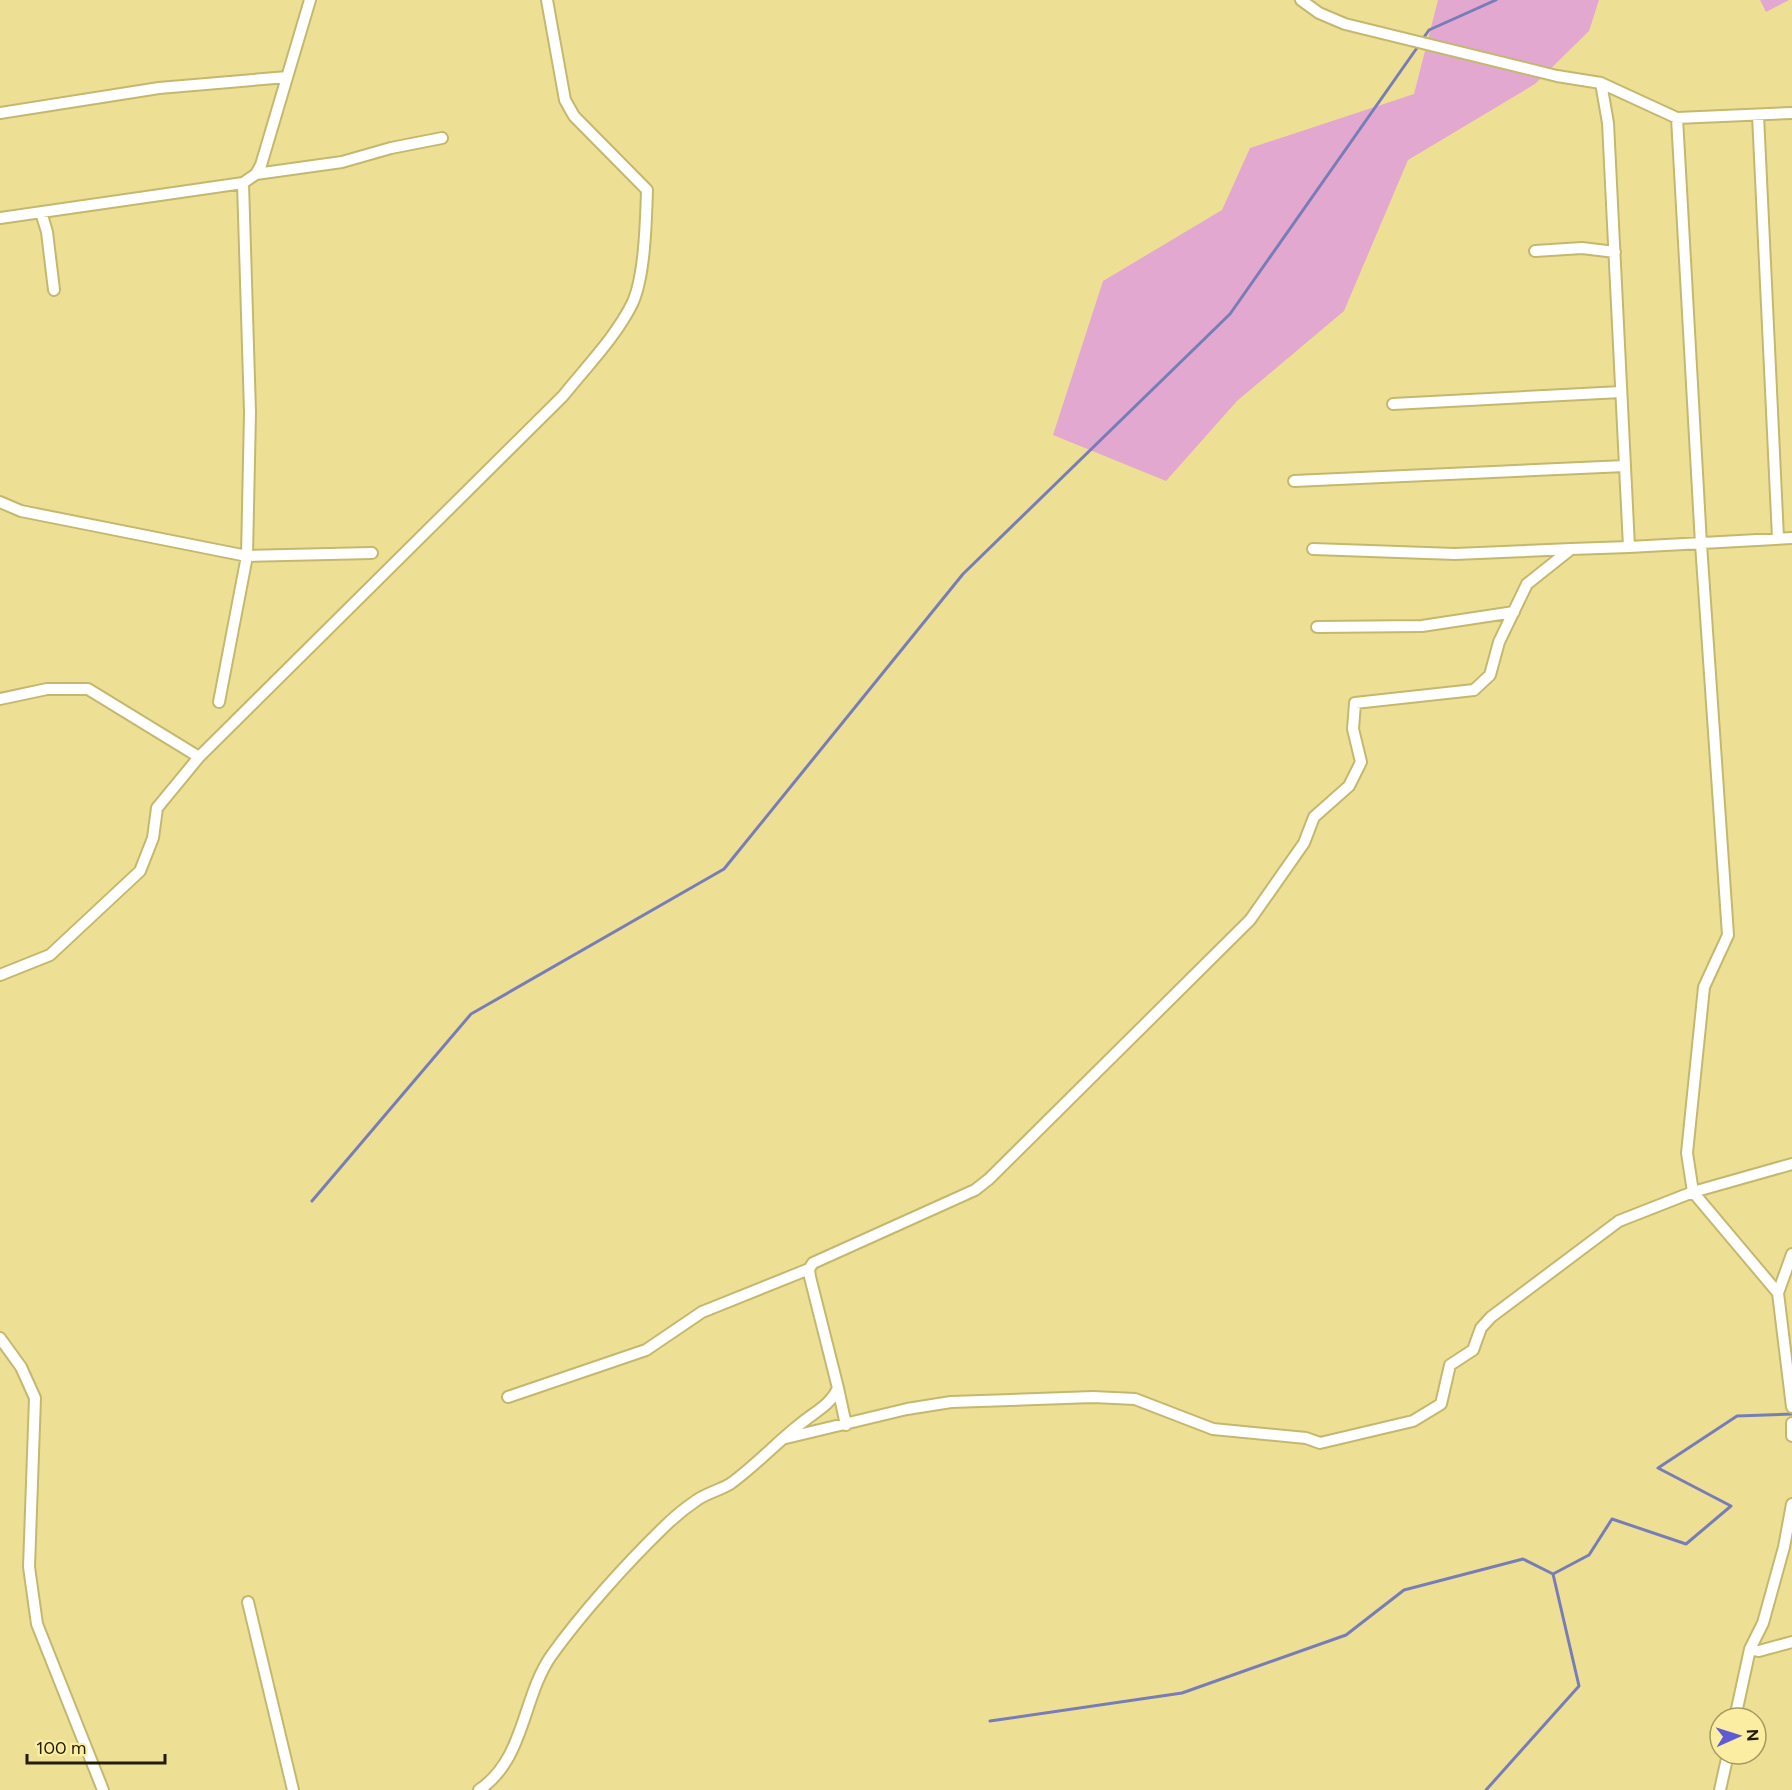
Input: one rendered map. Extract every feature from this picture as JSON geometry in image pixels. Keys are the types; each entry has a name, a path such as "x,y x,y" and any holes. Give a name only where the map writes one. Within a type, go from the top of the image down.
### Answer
{"street":[{"path":"0,218 243,183 256,174 261,165 310,0"},
{"path":"0,975 50,956 140,871 153,838 157,808 199,758 563,396 614,333 633,302 644,245 647,190 574,116 565,100 547,0"},
{"path":"1301,0 1319,13 1345,24 1557,76 1601,83 1677,118 1792,113"},
{"path":"0,113 159,88 287,77"},
{"path":"1601,83 1608,123 1629,547"},
{"path":"1758,115 1778,538"},
{"path":"1677,118 1701,544 1728,935 1704,987 1687,1153 1693,1192 1778,1293"},
{"path":"256,174 342,162 391,148 442,138"},
{"path":"219,702 248,556 250,411 243,183"},
{"path":"41,212 47,232 54,290"},
{"path":"1535,251 1582,248 1615,252"},
{"path":"1393,404 1622,392"},
{"path":"1294,480 1625,466"},
{"path":"0,502 21,511 248,556 372,553"},
{"path":"1313,549 1455,554 1792,538"},
{"path":"508,1397 646,1350 702,1312 809,1269 813,1263 828,1254 975,1190 989,1179 1250,920 1304,843 1314,817 1349,786 1361,762 1353,729 1355,703 1474,690 1490,675 1499,642 1527,584 1571,549"},
{"path":"1317,627 1422,626 1514,612"},
{"path":"0,699 47,689 88,689 199,758"},
{"path":"783,1438 907,1409 951,1402 1093,1397 1135,1399 1213,1429 1306,1438 1320,1443 1413,1420 1441,1404 1450,1365 1473,1350 1481,1328 1491,1317 1619,1221 1693,1192 1792,1164"},
{"path":"1792,1254 1778,1293 1792,1407"},
{"path":"809,1269 846,1425"},
{"path":"0,1338 21,1367 35,1398 29,1567 37,1624 103,1790"},
{"path":"479,1790 490,1783 505,1764 518,1740 535,1683 546,1665 593,1605 662,1529 698,1500 730,1483 783,1438 832,1401 838,1388"},
{"path":"1792,1423 1792,1436"},
{"path":"1738,1706 1750,1648 1763,1623 1784,1548 1792,1504"},
{"path":"248,1602 292,1790"},
{"path":"1750,1648 1759,1651 1792,1642"},
{"path":"1720,1790 1725,1766"}],"shaded area":[{"path":"1438,0 1599,0 1589,31 1535,84 1408,160 1344,311 1237,401 1166,481 1053,435 1103,281 1222,210 1250,148 1414,94"},
{"path":"1760,0 1789,0 1766,12"}],"waterway":[{"path":"1422,40 1429,30 1496,0"},
{"path":"312,1201 471,1014 724,869 963,574 1230,314 1419,45"},
{"path":"1486,1790 1579,1686 1553,1574 1589,1555 1612,1519 1686,1544 1731,1506 1658,1468 1737,1416 1792,1414"},
{"path":"990,1721 1182,1693 1346,1635 1404,1590 1523,1559 1553,1574"}]}
